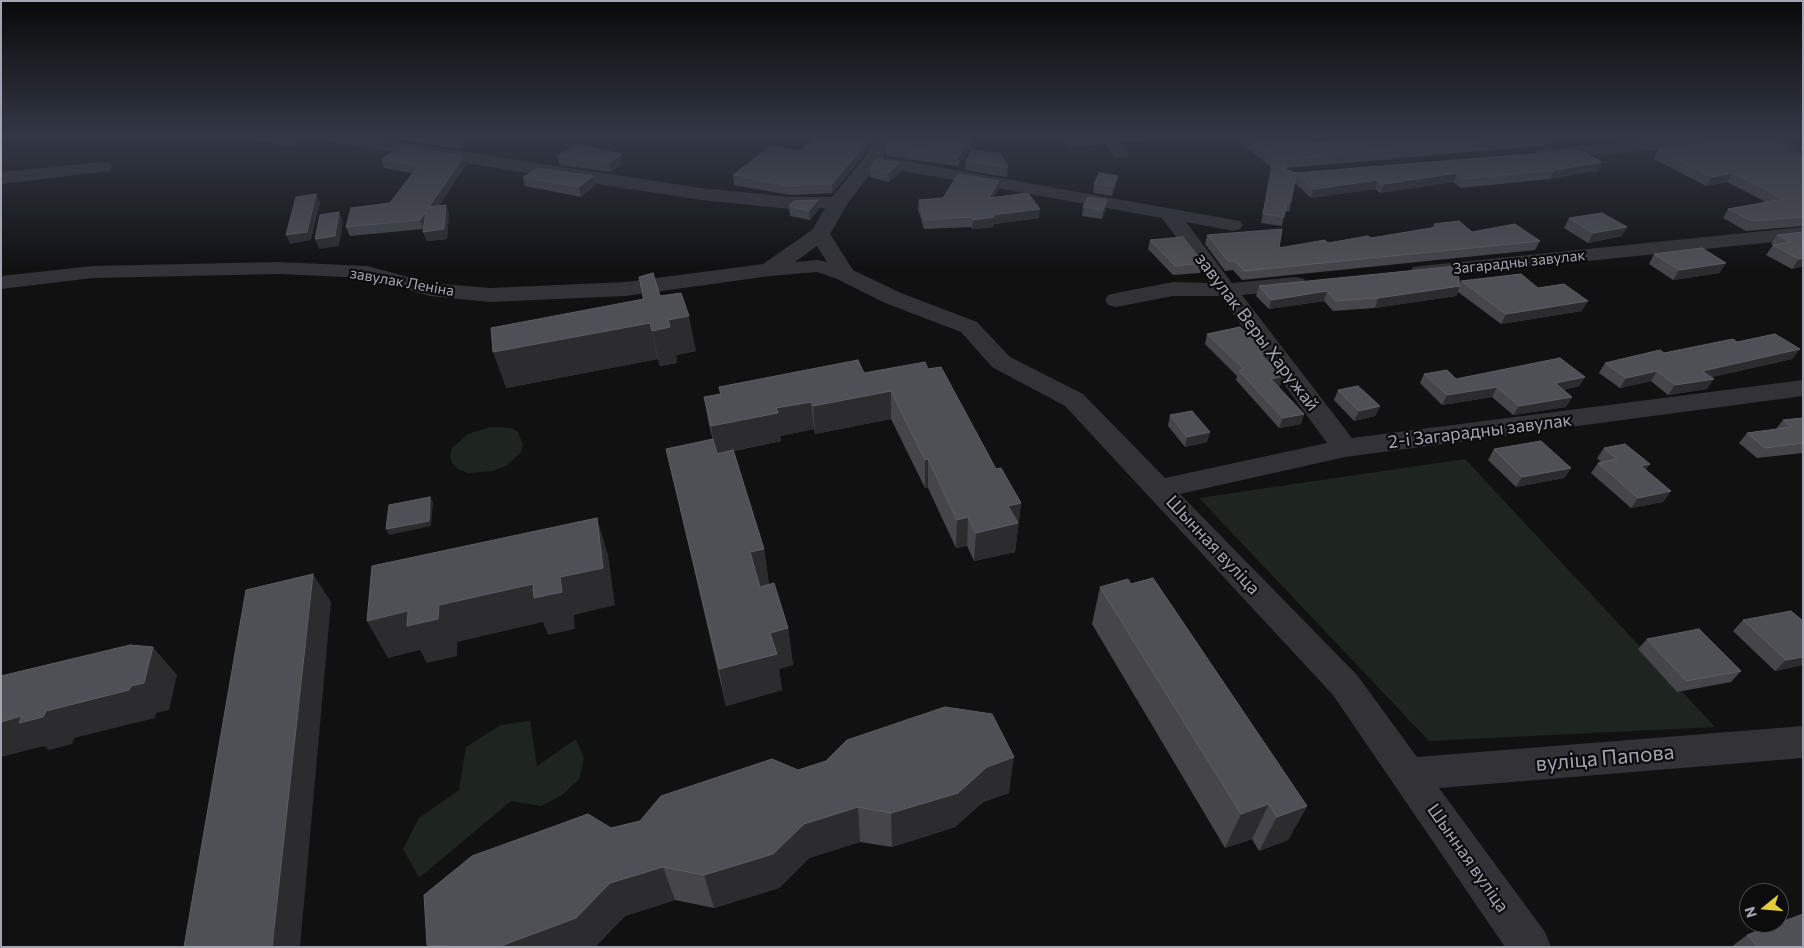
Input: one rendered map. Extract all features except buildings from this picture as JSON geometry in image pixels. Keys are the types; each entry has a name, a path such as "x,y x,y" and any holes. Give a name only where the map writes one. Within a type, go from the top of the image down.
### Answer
{"street":[{"path":"616,181 701,194 790,203 839,201"},
{"path":"845,274 820,234 839,201 855,181"},
{"path":"987,181 1233,225"},
{"name":"завулак Веры Харужай","path":"1170,215 1345,448"},
{"name":"Загарадны завулак","path":"1401,274 1803,232"},
{"name":"завулак Леніна","path":"1,283 94,272 279,268 367,272 430,289 490,294 626,289 769,270 820,234"},
{"name":"Шынная вуліца","path":"769,270 818,266 845,274 893,298 969,327 1002,362 1074,400 1345,685 1530,947"},
{"path":"1116,300 1173,289 1225,290 1313,282"},
{"name":"2-і Загарадны завулак","path":"1160,489 1345,448 1803,388"},
{"name":"вуліца Папова","path":"1408,774 1803,742"}],"shaded area":[{"path":"490,427 511,428 518,432 523,445 521,452 506,466 493,471 468,473 458,469 452,463 450,456 452,448 468,434"},
{"path":"1465,459 1715,727 1429,741 1199,498"},
{"path":"530,721 537,766 576,739 584,758 579,779 562,795 541,806 511,801 419,878 403,849 419,818 459,790 466,747 501,725"}]}
